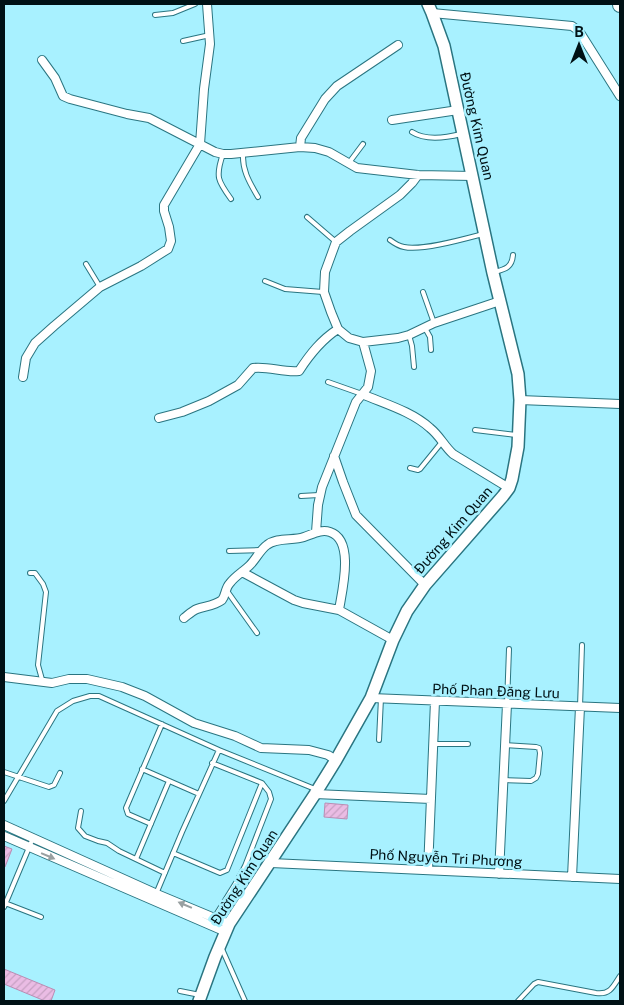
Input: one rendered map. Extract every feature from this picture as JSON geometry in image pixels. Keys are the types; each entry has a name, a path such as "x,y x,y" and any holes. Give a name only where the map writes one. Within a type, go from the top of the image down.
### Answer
{"main road":[{"name":"Đường Kim Quan","path":"200,998 228,928 376,698 393,640 407,611 425,585 503,496 509,488 514,469 520,400 518,374 493,273 444,46 430,8"}],"street":[{"path":"24,377 26,358 35,343 100,287 141,266 168,249 171,241 170,228 164,211 164,204 200,144 210,44 207,4"},
{"path":"430,8 572,26 579,31 620,96"},
{"path":"300,147 301,138 325,99 337,86 398,45"},
{"path":"42,60 55,78 63,96 127,114 149,118 215,152 223,154 300,147 315,148 329,152 357,168 418,174 473,176"},
{"path":"392,120 458,110"},
{"path":"418,174 400,195 336,242 325,272 324,292 338,329 348,338 363,342 398,338 410,335 434,323 500,301"},
{"path":"159,418 182,412 216,397 238,385 253,368 280,369 290,372 299,370 318,345 338,329"},
{"path":"316,532 319,495 356,402 368,387 371,370 363,342"},
{"path":"362,394 418,419 439,436 453,454 509,488"},
{"path":"520,400 620,404"},
{"path":"334,456 356,515 425,585"},
{"path":"184,618 197,609 209,606 224,598 230,583 250,565 268,544 274,541 304,537 316,532 331,532 340,539 344,549 346,564 339,610"},
{"path":"242,572 294,600 339,610 393,640"},
{"path":"4,677 43,683 77,678 122,687 146,696 194,723 235,736 261,748 309,750 328,755 336,760"},
{"name":"Phố Phan Đăng Lưu","path":"376,698 620,708"},
{"path":"428,870 435,701"},
{"path":"499,874 507,704"},
{"path":"572,877 580,707"},
{"path":"316,792 431,799"},
{"path":"4,825 155,897 214,918 228,928"},
{"path":"4,836 228,928"},
{"name":"Phố Nguyễn Tri Phương","path":"271,862 620,879"}],"lane":[{"path":"155,15 173,13 195,4"},
{"path":"183,41 210,35"},
{"path":"412,132 428,138 463,133"},
{"path":"348,164 363,144"},
{"path":"242,153 242,164 247,178 258,197"},
{"path":"223,154 218,173 220,184 231,199"},
{"path":"308,218 336,242"},
{"path":"390,240 404,248 411,248 485,234"},
{"path":"493,273 508,267 512,262 513,255"},
{"path":"86,264 100,287"},
{"path":"265,281 285,289 324,292"},
{"path":"423,292 434,323"},
{"path":"425,328 430,337 431,350"},
{"path":"410,335 414,367"},
{"path":"328,382 362,394"},
{"path":"475,430 518,435"},
{"path":"410,468 420,470 442,442"},
{"path":"301,496 319,495"},
{"path":"229,551 262,550"},
{"path":"30,572 35,573 46,592 38,665 43,683"},
{"path":"226,589 257,633"},
{"path":"580,707 582,645"},
{"path":"507,704 509,649"},
{"path":"4,801 57,711 73,701 90,696 99,696 316,792"},
{"path":"376,698 379,740"},
{"path":"151,824 128,814 126,808 162,724"},
{"path":"433,744 468,744"},
{"path":"503,780 534,780 538,774 540,760 539,748 505,745"},
{"path":"155,897 212,762 219,750"},
{"path":"212,762 262,784 271,799 245,866 214,918"},
{"path":"142,769 199,794"},
{"path":"4,772 49,787 54,785 60,773"},
{"path":"136,859 169,781"},
{"path":"173,853 220,873 227,870 262,784"},
{"path":"81,811 78,828 86,836 107,843 119,851 165,873"},
{"path":"33,838 5,905 41,917"},
{"path":"220,944 245,1001"},
{"path":"518,1001 538,982 603,994 608,992 620,976"},
{"path":"180,991 200,998"}],"building":[{"path":"325,803 348,805 347,819 324,817"},
{"path":"4,846 12,849 5,867 4,866"},
{"path":"4,969 55,990 51,1001 45,1001 4,984"}]}
